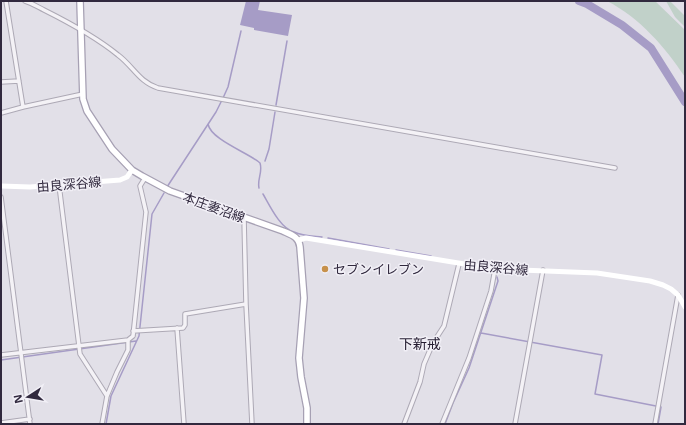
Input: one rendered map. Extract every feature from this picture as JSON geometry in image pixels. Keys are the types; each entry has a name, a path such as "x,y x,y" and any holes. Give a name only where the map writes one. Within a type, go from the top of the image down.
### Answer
{"main road":[{"name":"本庄妻沼線","path":"80,1 84,105 106,141 118,157 132,170 170,191 283,231 299,240"},
{"name":"由良深谷線","path":"1,186 19,187 59,185 120,180 127,177 132,170"},
{"name":"由良深谷線","path":"299,240 306,238 495,270 543,270 597,273 650,281 671,289 678,296 685,307"},
{"path":"299,240 304,298 300,363 308,408 307,424"}],"street":[{"path":"6,1 23,107"},
{"path":"25,1 58,17 103,43 120,56 137,75 158,88 615,168"},
{"path":"1,82 19,81"},
{"path":"1,113 83,94"},
{"path":"1,355 21,354 128,340 132,338 146,212 140,186 145,178"},
{"path":"59,185 80,352 82,358 107,396"},
{"path":"1,197 30,424"},
{"path":"244,218 246,304 252,424"},
{"path":"404,424 420,382 424,364 433,343 444,326 459,264"},
{"path":"442,424 469,358 491,291 495,270"},
{"path":"515,424 543,270"},
{"path":"655,424 678,296"},
{"path":"133,331 183,328 185,325 185,314 246,304"},
{"path":"177,328 184,424"},
{"path":"102,424 107,396 116,372 128,350 128,340"},
{"path":"1,423 30,419"}],"shaded area":[{"path":"246,1 260,1 258,10 292,15 288,36 254,30 254,28 240,25"},
{"path":"607,1 655,1 685,30 685,77 651,34 630,16"},
{"path":"666,1 670,1 685,16 685,27 675,17"}],"waterway":[{"path":"579,1 587,4 622,25 651,48 685,102"},
{"path":"167,187 216,112 223,98 228,87 241,31"},
{"path":"276,105 287,41"},
{"path":"265,161 269,149 275,112"},
{"path":"208,124 211,130 223,141 260,163 261,169 259,188"},
{"path":"106,424 111,396 139,336 152,214 164,193"},
{"path":"263,194 276,216 289,230 308,236 322,237"},
{"path":"328,238 389,249"},
{"path":"396,250 431,256"},
{"path":"445,424 469,368 498,281 497,277"},
{"path":"481,333 602,355 595,394 661,407 658,424"},
{"path":"1,360 136,341"}],"place":[{"name":"セブンイレブン","path":"325,269"}],"district":[{"name":"下新戒","path":"420,343"}]}
